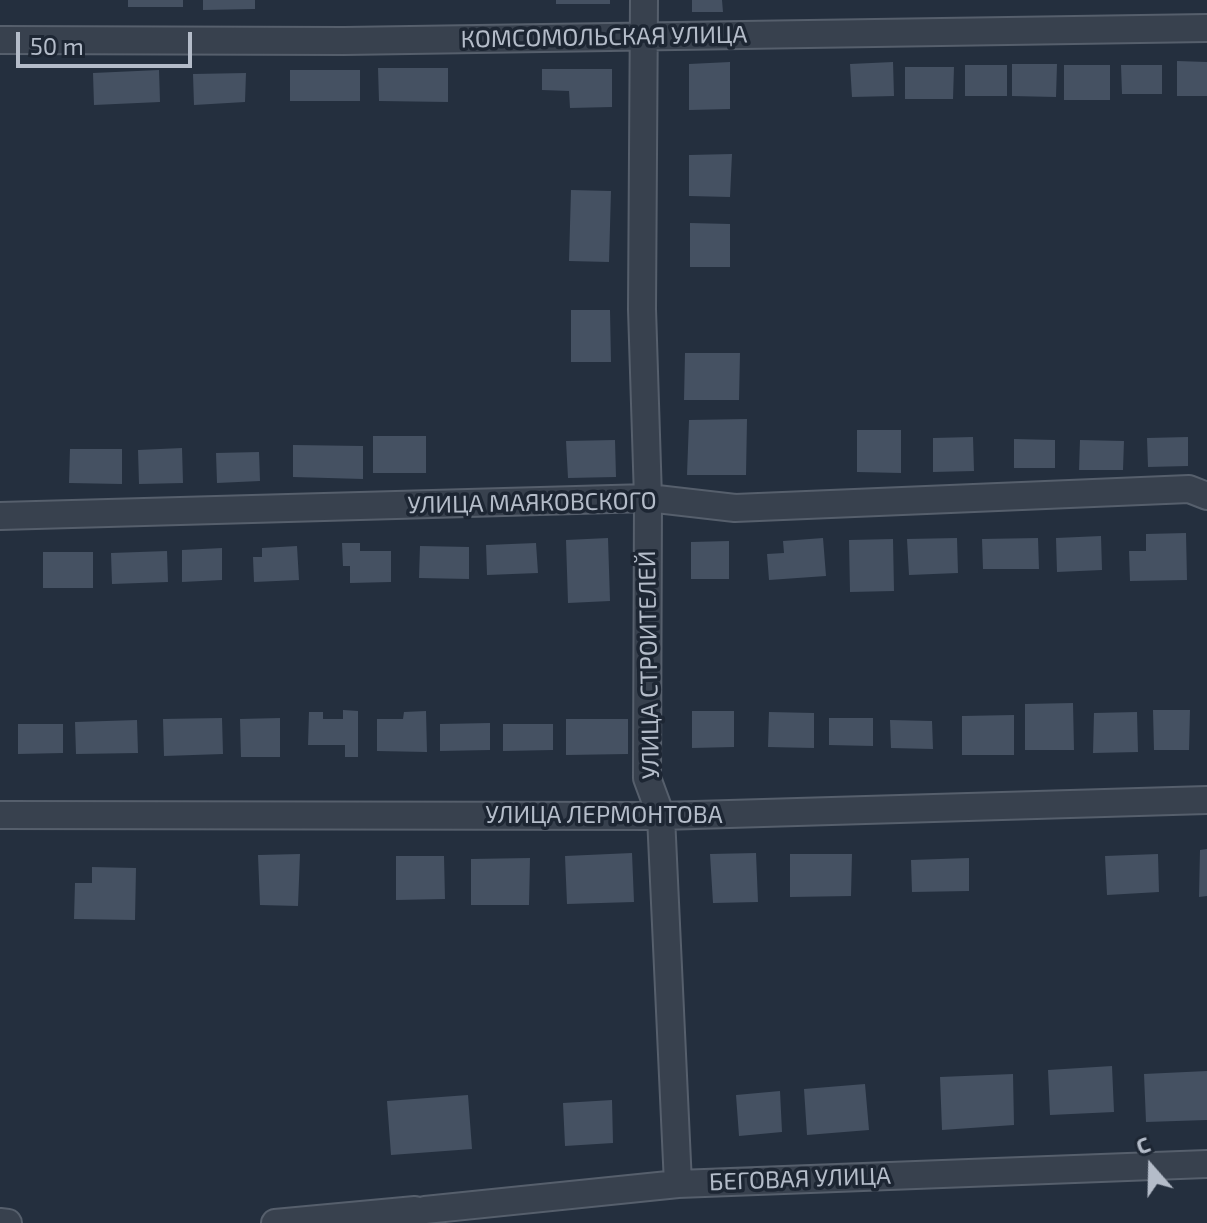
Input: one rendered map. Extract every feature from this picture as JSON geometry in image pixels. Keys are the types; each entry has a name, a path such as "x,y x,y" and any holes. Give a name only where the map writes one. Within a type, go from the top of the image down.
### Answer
{"street":[{"name":"УЛИЦА СТРОИТЕЛЕЙ","path":"644,0 642,309 648,498 647,778 661,816 678,1184"},
{"name":"КОМСОМОЛЬСКАЯ УЛИЦА","path":"0,40 645,37 1207,28"},
{"name":"УЛИЦА МАЯКОВСКОГО","path":"0,516 648,498 735,508 1189,489 1207,496"},
{"name":"УЛИЦА ЛЕРМОНТОВА","path":"0,815 661,816 1207,800"},
{"name":"БЕГОВАЯ УЛИЦА","path":"398,1223 425,1210 678,1184 1207,1164"},
{"path":"275,1223 425,1210"},
{"path":"0,1222 8,1223"}],"building":[{"path":"128,0 183,0 183,7 128,7"},
{"path":"203,0 255,0 255,9 203,10"},
{"path":"556,0 610,0 610,4 556,4"},
{"path":"692,0 722,0 723,12 692,12"},
{"path":"1177,61 1207,62 1207,96 1177,96"},
{"path":"730,62 730,109 689,110 689,64"},
{"path":"893,62 894,96 852,97 850,64"},
{"path":"1012,64 1057,64 1056,97 1012,96"},
{"path":"965,65 1007,65 1007,96 965,96"},
{"path":"1064,65 1110,65 1110,100 1064,100"},
{"path":"1121,65 1162,65 1162,94 1122,94"},
{"path":"905,67 954,67 953,99 905,99"},
{"path":"378,68 448,68 448,102 379,101"},
{"path":"542,69 612,69 612,107 570,108 569,91 542,90"},
{"path":"159,70 160,102 94,105 93,73"},
{"path":"290,70 360,70 360,101 290,101"},
{"path":"246,73 245,102 194,105 193,74"},
{"path":"732,154 730,197 689,196 689,155"},
{"path":"571,190 611,191 609,262 569,261"},
{"path":"690,223 730,224 730,267 690,267"},
{"path":"571,310 610,310 611,362 571,362"},
{"path":"685,353 740,353 739,400 684,400"},
{"path":"747,419 746,475 687,475 689,420"},
{"path":"857,430 901,430 901,473 857,472"},
{"path":"373,436 426,436 426,473 373,473"},
{"path":"973,437 974,471 933,472 933,438"},
{"path":"1188,437 1188,466 1148,467 1147,438"},
{"path":"1014,439 1055,440 1055,468 1014,468"},
{"path":"615,440 616,477 568,478 566,441"},
{"path":"1080,440 1124,441 1123,470 1079,470"},
{"path":"293,445 363,446 363,479 293,477"},
{"path":"182,448 183,483 139,484 138,450"},
{"path":"70,449 122,449 122,484 69,483"},
{"path":"259,452 260,481 217,483 216,453"},
{"path":"1186,533 1187,580 1130,581 1129,551 1146,551 1146,534"},
{"path":"1101,536 1102,570 1057,572 1056,538"},
{"path":"608,538 610,601 568,603 566,540"},
{"path":"823,538 826,576 769,580 767,554 784,553 783,541"},
{"path":"957,538 958,573 909,575 907,539"},
{"path":"1038,538 1039,569 983,569 982,539"},
{"path":"893,539 894,591 850,592 849,540"},
{"path":"729,541 729,579 691,579 691,542"},
{"path":"342,543 360,543 360,551 391,551 391,582 350,583 350,566 343,566"},
{"path":"536,543 538,573 487,575 486,545"},
{"path":"297,546 299,580 254,582 253,557 262,557 262,548"},
{"path":"420,546 469,547 469,579 419,578"},
{"path":"222,548 222,580 182,582 182,550"},
{"path":"167,551 168,582 112,584 111,553"},
{"path":"43,552 93,552 93,588 43,588"},
{"path":"1073,703 1074,750 1025,750 1025,704"},
{"path":"343,710 358,711 358,757 345,757 345,745 308,745 309,712 323,712 323,719 343,719"},
{"path":"1153,710 1190,710 1189,750 1154,750"},
{"path":"426,711 427,752 377,751 377,719 403,719 404,712"},
{"path":"692,711 734,711 734,747 692,748"},
{"path":"769,712 814,713 814,748 768,747"},
{"path":"1137,712 1138,752 1093,753 1094,713"},
{"path":"1014,715 1014,755 962,755 962,716"},
{"path":"222,718 223,754 164,756 163,719"},
{"path":"280,718 280,757 241,757 240,719"},
{"path":"829,718 873,718 873,746 829,745"},
{"path":"566,719 628,719 628,754 566,755"},
{"path":"137,720 138,753 76,754 75,722"},
{"path":"890,720 932,721 933,749 891,748"},
{"path":"490,723 490,750 440,751 440,724"},
{"path":"18,724 63,724 63,753 18,754"},
{"path":"503,724 553,724 553,750 503,751"},
{"path":"1207,849 1207,896 1199,897 1200,850"},
{"path":"632,853 634,902 567,904 565,856"},
{"path":"756,853 758,902 713,903 710,854"},
{"path":"300,854 298,906 260,905 258,855"},
{"path":"790,854 852,854 851,896 790,897"},
{"path":"1158,854 1159,892 1107,895 1105,856"},
{"path":"396,856 444,856 445,899 396,900"},
{"path":"530,858 529,905 471,905 471,859"},
{"path":"969,858 969,891 912,892 911,860"},
{"path":"92,867 136,868 135,920 74,919 75,883 92,883"},
{"path":"1112,1066 1114,1112 1050,1115 1048,1070"},
{"path":"1207,1071 1207,1120 1146,1122 1144,1074"},
{"path":"1013,1074 1014,1125 942,1130 940,1077"},
{"path":"865,1084 869,1130 807,1135 804,1089"},
{"path":"780,1091 782,1132 739,1136 736,1095"},
{"path":"468,1095 472,1149 391,1155 387,1101"},
{"path":"612,1100 613,1143 565,1146 563,1103"}]}
